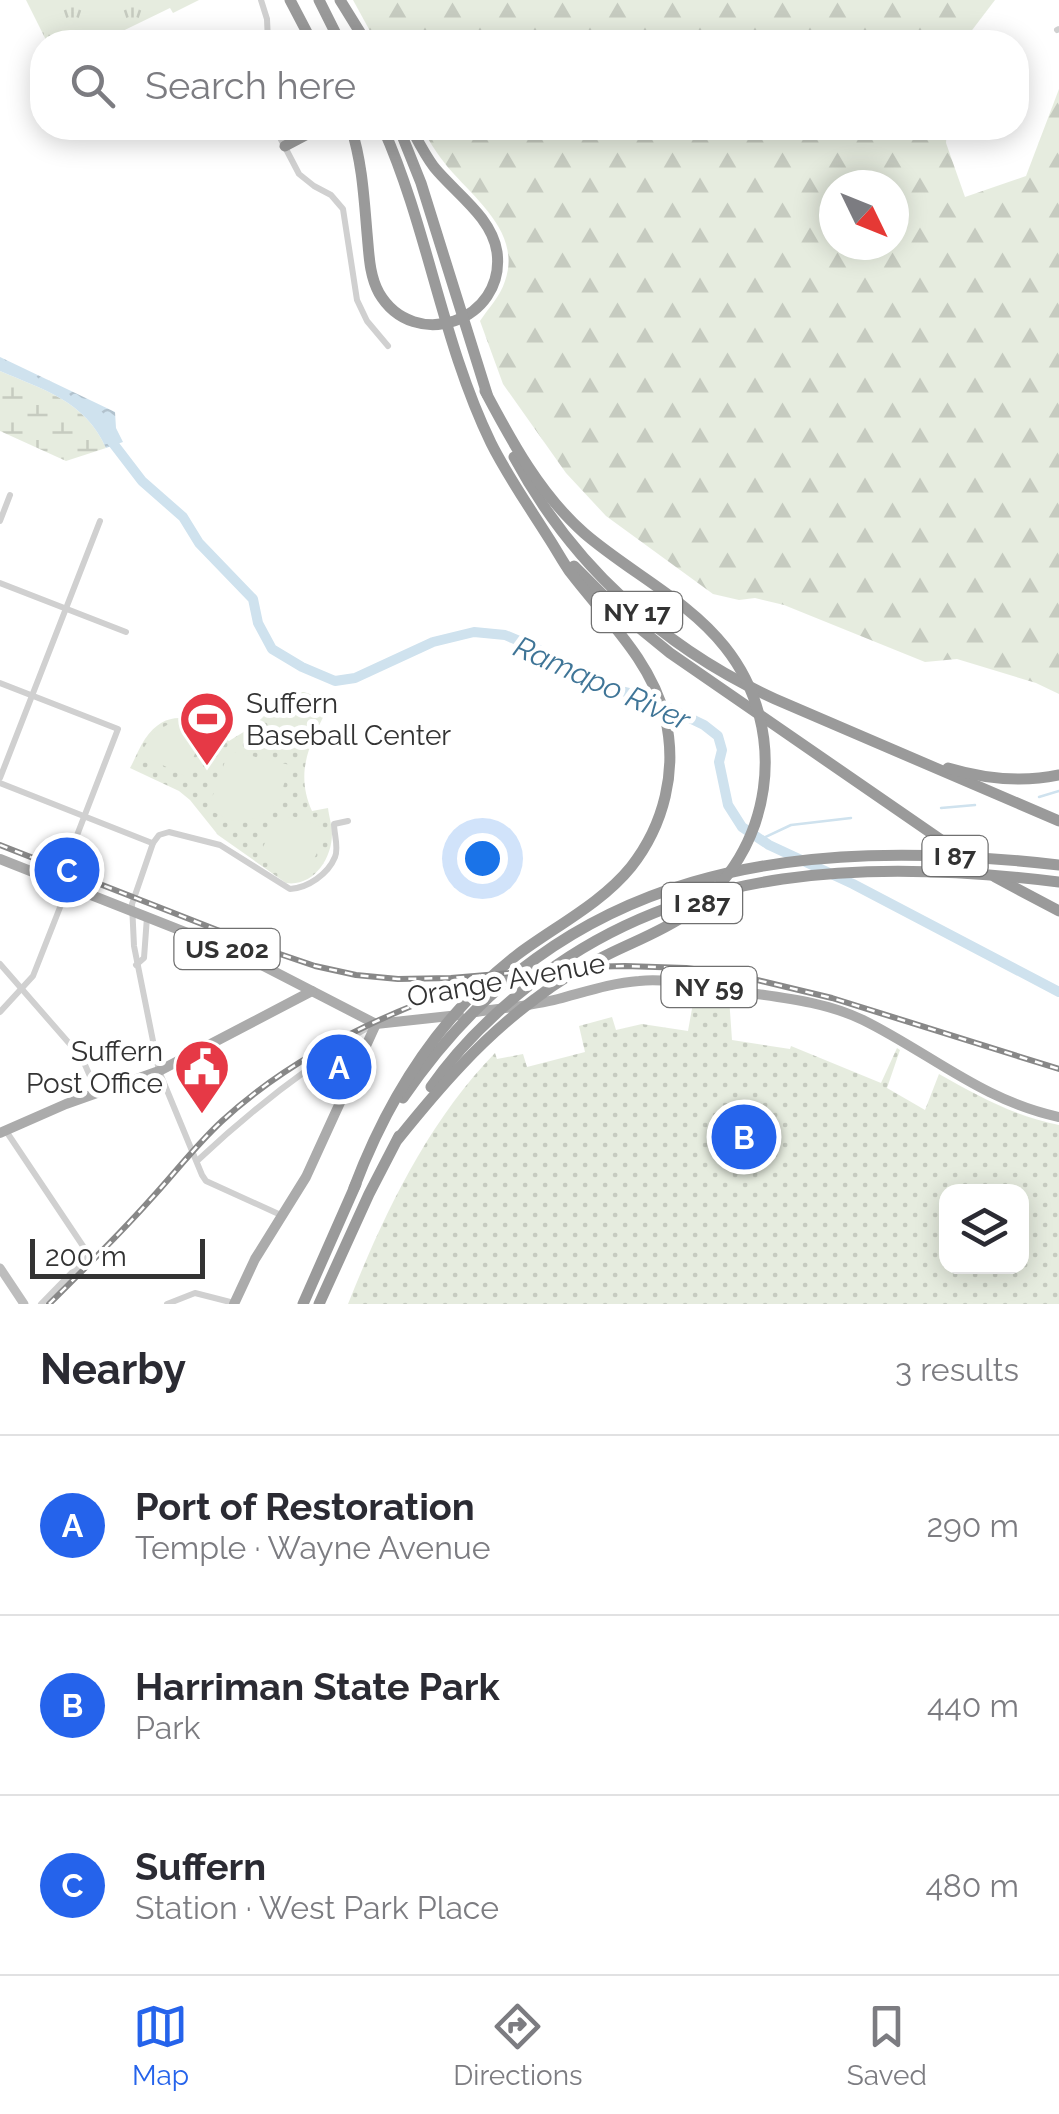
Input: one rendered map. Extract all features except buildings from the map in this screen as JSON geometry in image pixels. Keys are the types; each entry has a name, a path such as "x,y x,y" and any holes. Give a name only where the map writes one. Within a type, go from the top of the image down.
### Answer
{"highway":[{"path":"290,0 306,30"},
{"path":"318,0 334,30"},
{"path":"339,0 355,30"},
{"path":"285,146 296,140"},
{"path":"352,140 373,279 388,305 409,319 432,325 458,320 476,309 491,288 497,258 490,230 436,168 418,140"},
{"name":"I 287","path":"354,1188 384,1117 452,1018 516,956 622,877 643,849 664,801 670,759 665,717 644,668 550,541 501,462 476,408 388,140"},
{"name":"I 287","path":"398,1139 438,1089 520,1010 561,980 688,914 712,893 751,838 766,772 766,750 754,696 722,643 704,624 598,544 563,512 524,460 486,391 405,140"},
{"name":"NY 17","path":"486,391 513,455 545,508 584,559 629,604 678,644 760,692 1059,821"},
{"name":"NY 17","path":"550,541 621,614 662,647 938,838 1024,894 1059,911"},
{"path":"874,742 985,777 1024,780 1059,775"},
{"name":"I 87","path":"303,1304 354,1188 395,1112 438,1050 505,984 579,931 665,890 772,863 851,855 956,856 1059,865"},
{"name":"I 87","path":"319,1304 398,1139 438,1077 492,1016 540,976 587,945 614,930 700,896 778,879 884,870 1059,882"}],"main road":[{"name":"Orange Avenue","path":"0,860 239,954 376,1024 545,1002 617,984 658,980 823,1006 864,1021 1002,1100 1059,1117"},
{"path":"3,1132 36,1116 159,1072 312,990"},
{"path":"234,1304 255,1259 306,1177 376,1024"}],"street":[{"path":"260,0 267,30"},
{"path":"282,140 299,174 331,195 343,209 356,300 366,320 388,346"},
{"path":"0,521 10,495"},
{"path":"100,521 0,781 153,843"},
{"path":"0,583 126,632"},
{"path":"0,683 118,728 69,856"},
{"path":"283,1216 212,1185 202,1175 159,1072 136,965 132,904 159,835 169,832 220,845 290,889 302,888 326,870 336,856 334,824 348,821"},
{"path":"0,1012 33,976 68,887"},
{"path":"136,965 144,958 143,916"},
{"path":"0,964 82,1058 97,1093"},
{"path":"196,1162 273,1095 352,1036 376,1024"},
{"path":"3,1132 89,1255 40,1304"},
{"path":"0,1268 24,1304"},
{"path":"167,1304 195,1293 234,1304"}],"green space":[{"path":"26,0 199,0 173,13 170,8 125,30 41,30"},
{"path":"353,0 995,0 972,30 369,30"},
{"path":"1059,89 1059,694 957,659 925,662 784,605 713,594 606,516 566,473 503,384 480,321 503,287 508,265 503,235 486,208 444,163 429,140 946,140 965,197 1026,176"},
{"path":"0,371 75,408 106,448 66,461 0,431"},
{"path":"304,692 331,701 308,754 304,781 312,811 328,808 331,843 325,862 312,876 305,881 286,883 218,835 179,791 130,768 145,739 165,721 176,718 198,722 229,741 256,723 280,698"},
{"path":"305,693 326,703 311,734 295,746 265,721 280,700"},
{"path":"174,721 207,727 185,776 144,756 143,749 153,733"},
{"path":"228,753 290,765 278,803 256,818 231,821 208,809"},
{"path":"292,816 329,830 306,874 295,880 259,856 273,825"},
{"path":"695,992 729,997 732,1040 790,1049 791,1046 881,1083 897,1048 900,1050 887,1088 925,1110 939,1074 1012,1111 1059,1125 1059,1304 348,1304 377,1237 428,1139 495,1053 497,1059 523,1054 527,1067 585,1052 579,1026 612,1017 616,1030 642,1024 688,1031"}],"water":[{"path":"0,357 115,412 116,428 123,442 106,448 75,408 0,371"}],"waterway":[{"name":"Ramapo River","path":"106,434 142,481 183,517 199,543 253,599 258,623 272,649 302,667 335,681 355,678 433,642 474,632 505,635 534,647 601,686 646,697 704,725 718,736 728,805 742,827 769,845 853,884 1059,992"},
{"path":"1039,797 1059,791"},
{"path":"941,808 975,805"},
{"path":"761,839 791,825 851,818"}],"railway":[{"path":"0,845 271,951 356,975 451,978 625,966 732,974 832,998 1059,1069"},
{"path":"49,1304 126,1227 212,1130 249,1098 338,1040 468,985"}],"place":[{"name":"Suffern Baseball Center","path":"207,768"},
{"name":"Suffern","path":"67,870"},
{"name":"Port of Restoration","path":"339,1067"},
{"name":"Suffern Post Office","path":"202,1116"},
{"name":"Harriman State Park","path":"744,1137"}]}
